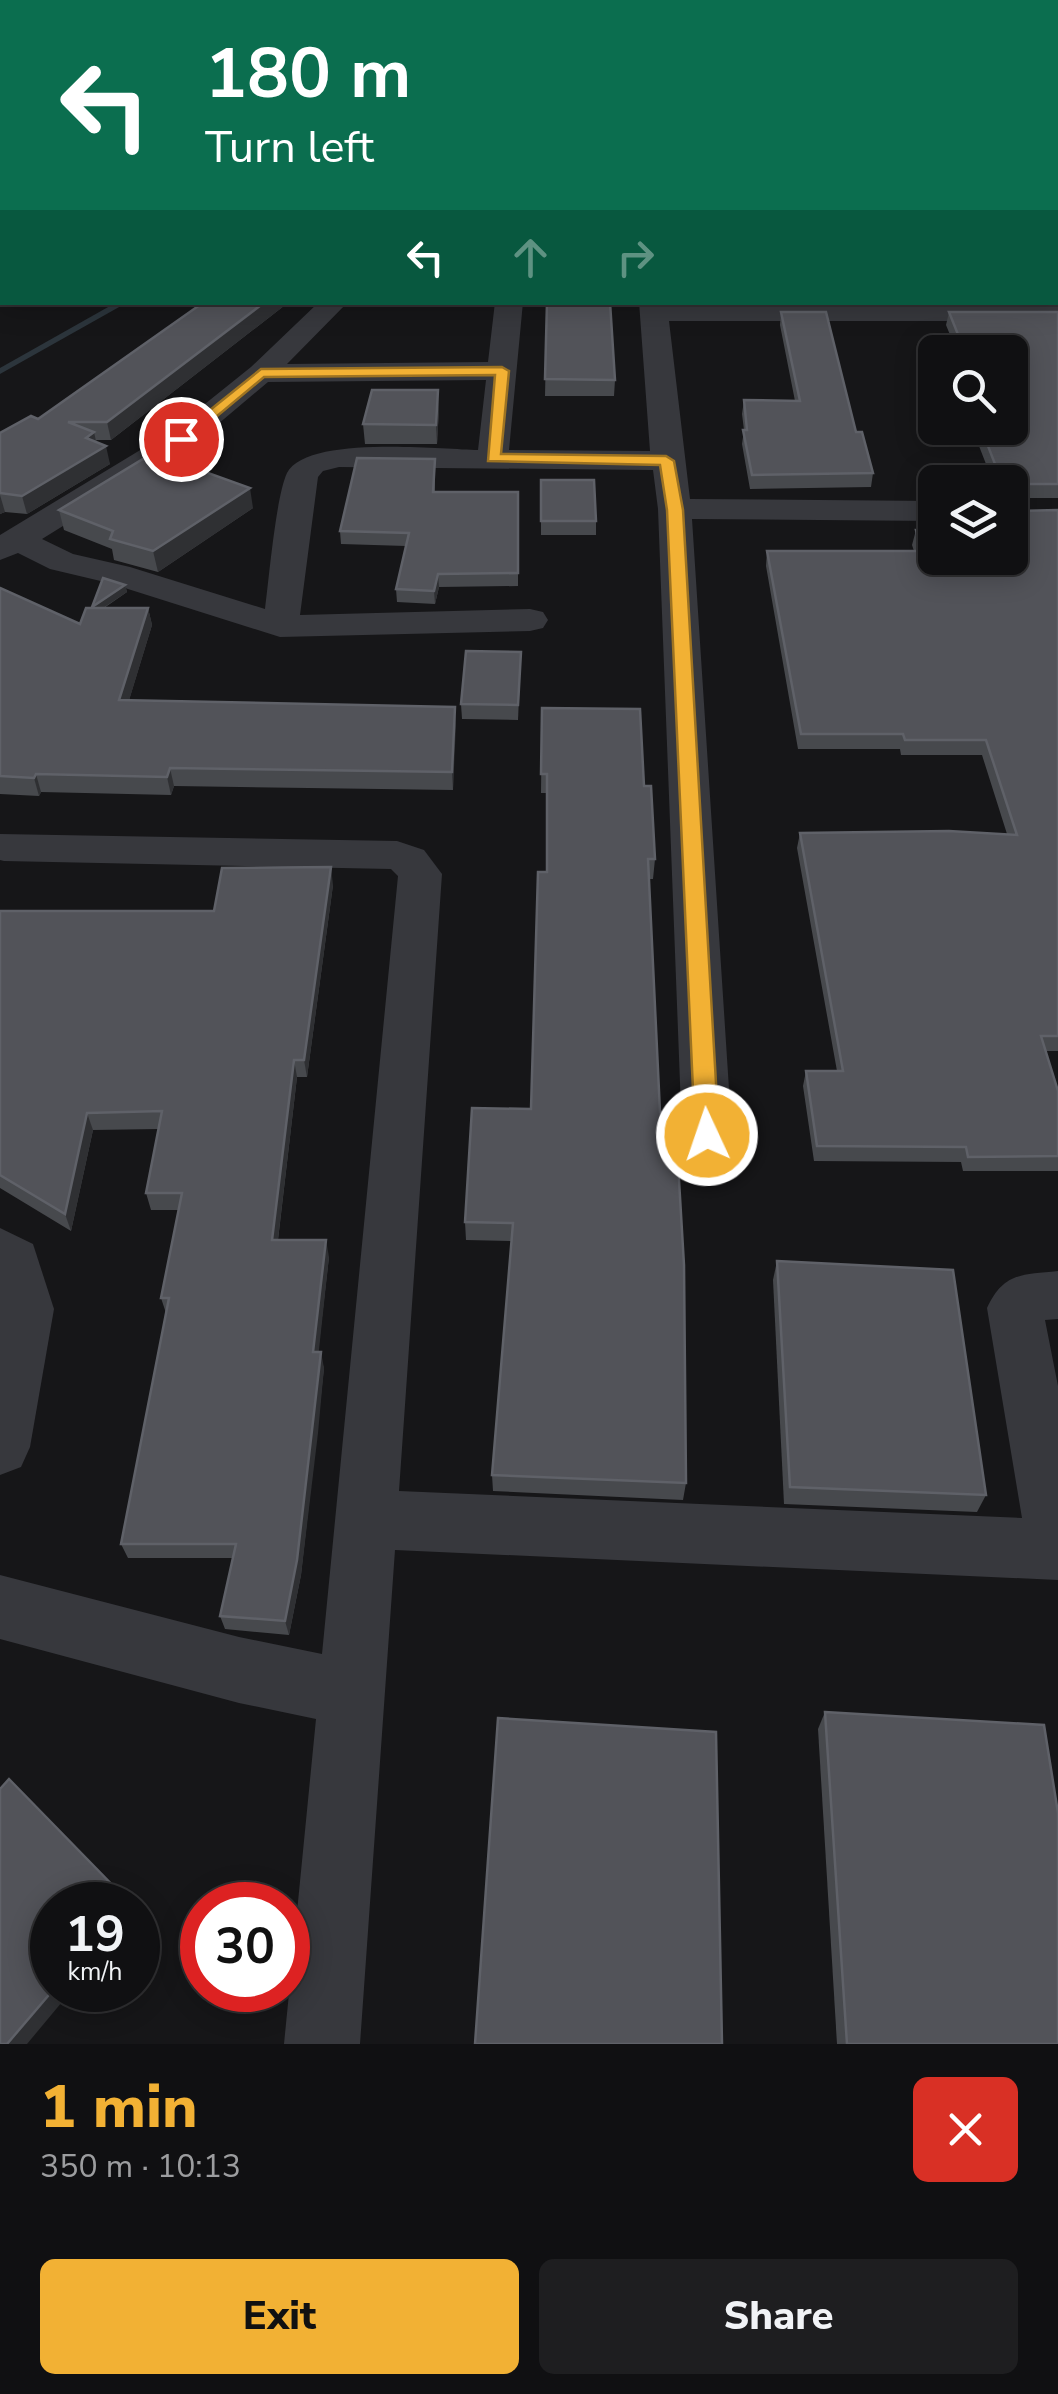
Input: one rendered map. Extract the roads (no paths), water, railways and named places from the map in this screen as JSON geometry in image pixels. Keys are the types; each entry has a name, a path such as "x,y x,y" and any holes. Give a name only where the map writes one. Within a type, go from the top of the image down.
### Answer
{"street":[{"path":"9,545 181,439 261,373 331,305"},
{"path":"493,458 509,305"},
{"path":"707,1135 675,510 666,461 654,308 1058,313"},
{"path":"261,373 502,371"},
{"path":"280,626 302,475 312,464 340,458 666,461"},
{"path":"675,510 918,511"},
{"path":"9,545 118,574 280,626 530,620"},
{"path":"4,848 397,856 409,860 420,874 322,2044"},
{"path":"0,1251 14,1260 26,1309 0,1447"},
{"path":"366,1519 1058,1548 1045,1412 1014,1308 1022,1299 1058,1295"},
{"path":"0,1606 239,1670 352,1693"}],"waterway":[{"path":"0,371 119,305"}]}
